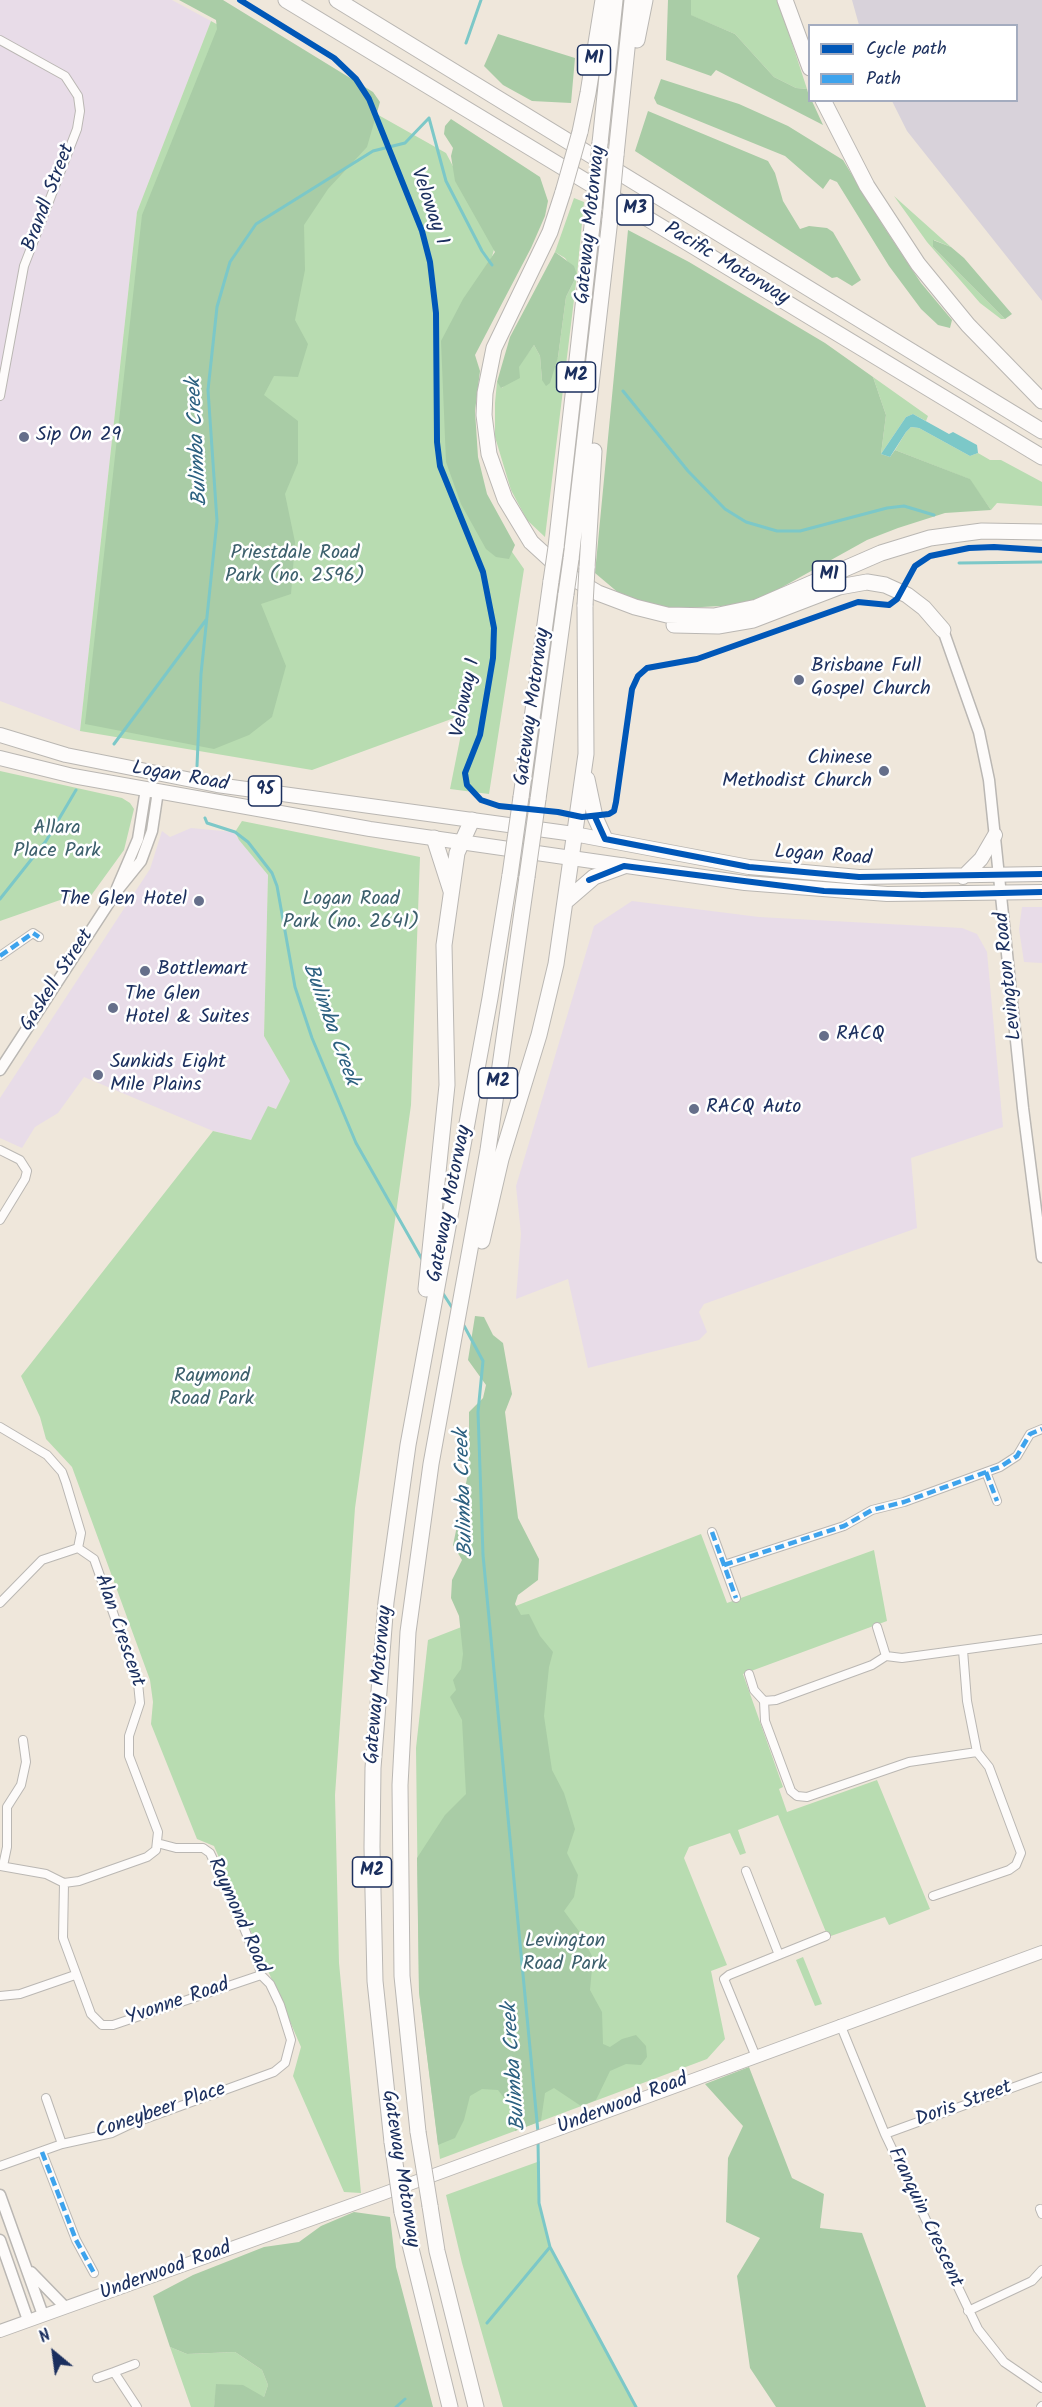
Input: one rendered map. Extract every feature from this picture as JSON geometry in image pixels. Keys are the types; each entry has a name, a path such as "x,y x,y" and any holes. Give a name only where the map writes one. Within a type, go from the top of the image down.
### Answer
{"highway":[{"name":"Pacific Motorway","path":"286,0 1042,458"},
{"name":"Pacific Motorway","path":"337,0 1042,431"},
{"name":"M1","path":"603,0 594,63 563,192 550,232 494,348 485,393 486,435 492,468 501,492 531,542 566,574 617,602 667,615 727,614 780,598 858,562 905,545 982,531 1042,532"},
{"name":"Gateway Motorway","path":"450,2407 402,2212 392,2142 375,1981 373,1768 386,1602 432,1307 435,1261 490,998 510,875 556,547 615,0"},
{"name":"Gateway Motorway","path":"476,2407 439,2263 429,2206 417,2132 402,1976 400,1785 408,1675 408,1632 431,1464 453,1348 468,1292 572,560 633,0"},
{"path":"623,88 633,73 645,0"},
{"path":"785,0 808,63"},
{"path":"795,0 808,39"},
{"path":"824,102 867,186 918,264 968,325 1042,401"},
{"path":"468,1292 495,1182 552,984 584,774 588,714 584,654 585,605 594,451 586,434"},
{"path":"617,602 632,616 642,619 674,625 718,626 770,615 848,584 875,583 907,595 924,608 943,630"},
{"path":"584,774 590,784 593,809 605,839"},
{"path":"435,1261 447,1084 443,968 452,891 461,842 472,820"},
{"path":"434,838 452,891"},
{"path":"565,902 594,877 624,867"}],"main road":[{"name":"Logan Road","path":"0,735 66,755 227,787 574,834 715,862 798,873 859,877 1042,874"},
{"name":"Logan Road","path":"0,758 183,796 624,867 815,890 922,895 1042,892"},
{"name":"Gaskell Street","path":"152,790 155,774"},
{"path":"963,876 981,859 995,835"},
{"name":"Underwood Road","path":"0,2331 532,2140 840,2024 1042,1952"}],"street":[{"name":"Brandl Street","path":"0,40 65,76 78,96 80,111 77,129 24,266 0,396"},
{"name":"Levington Road","path":"943,630 983,746 1042,1257"},
{"name":"Gaskell Street","path":"0,1070 116,892 133,874 145,852 156,808 152,790"},
{"name":"Gaskell Street","path":"116,892 124,867 138,839 152,790"},
{"path":"156,808 168,800 183,796"},
{"path":"0,956 33,933 39,937"},
{"path":"0,1150 24,1164 27,1171 25,1179 0,1220"},
{"path":"0,1427 47,1455 62,1472 81,1533 78,1548 42,1560 0,1603"},
{"path":"724,1565 844,1526 872,1509 904,1502 986,1472 1017,1456 1030,1434 1042,1429"},
{"path":"986,1472 997,1501"},
{"path":"712,1532 736,1598"},
{"name":"Alan Crescent","path":"78,1548 94,1559 138,1683 140,1703 129,1736 129,1756 158,1832 157,1843"},
{"path":"878,1627 886,1656"},
{"path":"764,1701 776,1700 872,1665 886,1656 902,1658 1042,1639"},
{"path":"933,1896 1009,1870 1019,1861 1019,1846 989,1767 977,1752 967,1701 963,1650"},
{"path":"748,1674 754,1690 764,1701 765,1721 791,1791 802,1798 909,1762 977,1752"},
{"path":"23,1740 26,1762 21,1785 7,1807 7,1847 2,1866 46,1874 64,1883 147,1857 156,1850 157,1843"},
{"name":"Raymond Road","path":"157,1843 176,1848 203,1848 210,1853 236,1906 261,1975 270,1984 280,2005 291,2040 285,2063"},
{"path":"746,1871 779,1955"},
{"name":"Yvonne Road","path":"64,1883 63,1938 75,1975 96,2020 102,2025 113,2025 261,1975"},
{"path":"756,2057 724,1979 826,1936"},
{"path":"0,1996 20,1994 75,1975"},
{"name":"Franquin Crescent","path":"840,2024 885,2133 968,2311 978,2329 1004,2362 1042,2388"},
{"name":"Coneybeer Place","path":"0,2166 62,2145 112,2133 274,2072 285,2063"},
{"name":"Doris Street","path":"885,2133 1042,2077"},
{"path":"46,2098 62,2145"},
{"path":"42,2152 76,2240 94,2273"},
{"path":"0,2195 44,2315"},
{"path":"0,2240 28,2320"},
{"path":"28,2270 65,2307"},
{"path":"968,2311 1032,2281 1042,2270"},
{"path":"97,2378 135,2364"},
{"path":"114,2372 137,2407"}],"shaded area":[{"path":"0,0 172,0 211,21 137,212 80,731 0,701"},
{"path":"852,0 1042,0 1042,301 907,131 892,102 1018,102 1018,24 859,24"},
{"path":"191,828 233,832 268,875 264,1036 290,1081 276,1109 269,1106 251,1140 213,1131 84,1077 58,1113 35,1127 22,1148 0,1138 0,1098 150,869 162,831 170,837"},
{"name":"RACQ","path":"632,901 759,917 962,928 977,934 987,952 1003,1127 911,1158 917,1228 704,1304 699,1312 707,1332 699,1340 588,1368 568,1279 516,1299 521,1234 516,1186 594,926"},
{"path":"1022,907 1042,907 1042,963 1024,962 1019,929"}],"green space":[{"path":"179,0 223,0 373,92 380,102 367,147 328,189 304,225 305,270 295,320 308,344 298,377 274,376 264,395 298,421 298,463 285,494 295,542 291,594 261,604 286,666 272,717 249,735 214,749 85,724 142,215 217,29 216,20"},
{"path":"668,0 691,0 691,15 735,34 774,77 796,88 807,89 808,102 812,102 823,125 716,70 711,76 666,60"},
{"path":"691,0 778,0 807,89 796,88 774,77 735,34 690,15"},
{"name":"Priestdale Road Park (no. 2596)","path":"211,21 446,153 495,246 465,351 456,410 489,519 524,569 489,794 450,789 465,714 312,770 80,731 137,212"},
{"path":"498,34 575,58 571,103 532,101 503,85 484,66"},
{"path":"661,79 739,104 788,126 843,160 921,283 952,320 950,328 938,325 921,309 889,266 837,182 830,179 823,189 785,156 657,104 654,98"},
{"path":"648,111 768,161 775,173 783,201 800,229 809,226 827,228 833,232 861,280 852,286 837,277 832,278 635,151"},
{"path":"451,119 540,177 548,201 545,216 531,248 475,355 480,371 475,411 478,457 487,494 515,545 509,559 496,557 486,549 461,504 446,462 441,341 463,299 495,252 455,181 451,156 453,148 444,134 445,126"},
{"path":"894,196 951,247 934,240 933,247 1005,319 1001,319 980,303 927,242"},
{"path":"574,198 584,202 577,275 565,258 555,252"},
{"path":"628,230 689,262 825,343 873,377 886,415 881,454 890,457 895,450 970,479 991,510 945,513 898,528 867,540 768,595 740,605 683,608 654,606 627,600 595,573"},
{"path":"933,240 951,247 964,258 1012,314 1005,319 933,247"},
{"path":"555,252 574,266 577,275 566,297 558,357 550,383 546,386 542,380 540,356 534,345 519,367 520,378 501,388 497,382 510,337"},
{"path":"577,275 545,537 527,520 511,490 495,437 497,382 502,388 534,345 540,356 542,380 558,357 566,297"},
{"path":"873,377 928,416 926,421 913,414 906,417 881,454 886,415"},
{"path":"911,427 919,428 970,456 978,453 990,460 1001,460 1042,482 1042,506 997,503 991,510 969,479 895,450"},
{"name":"Allara Place Park","path":"0,771 122,798 130,803 134,809 124,850 90,897 83,892 0,921"},
{"name":"Raymond Road Park","path":"242,821 420,857 411,1105 355,1508 335,1795 339,1963 361,2193 344,2192 293,2076 301,2047 214,1846 197,1839 151,1724 153,1702 150,1680 72,1467 46,1439 40,1417 21,1376 213,1131 251,1140 268,1106 276,1109 290,1081 264,1036 268,875 235,832"},
{"path":"475,1316 484,1317 493,1335 503,1343 512,1394 505,1412 518,1518 539,1559 538,1580 518,1595 515,1604 521,1615 529,1614 540,1636 553,1652 549,1667 544,1716 552,1770 564,1793 575,1829 567,1853 578,1875 574,1897 564,1911 581,1934 593,1958 590,1990 602,2012 603,2044 610,2047 622,2039 636,2035 646,2046 647,2057 641,2065 626,2064 610,2071 596,2100 581,2106 554,2088 545,2093 541,2121 515,2131 514,2111 498,2090 482,2089 470,2096 464,2120 455,2138 438,2145 419,1992 417,1858 445,1815 466,1794 462,1720 450,1697 456,1690 453,1680 461,1669 463,1654 459,1616 451,1598 452,1580 462,1560 453,1545 469,1469 469,1412 483,1398 486,1385 468,1360"},
{"name":"Levington Road Park","path":"701,1534 727,1603 874,1550 887,1621 743,1674 783,1787 779,1789 787,1812 877,1780 930,1909 889,1925 885,1917 828,1937 778,1815 738,1830 746,1853 740,1855 730,1833 689,1847 684,1858 727,1965 711,1971 725,2039 707,2059 440,2159 419,1992 416,1748 428,1640"},
{"path":"803,1957 822,2004 815,2006 796,1960"},
{"path":"749,2067 792,2178 824,2194 820,2228 862,2233 926,2407 776,2407 750,2368 737,2276 760,2238 726,2222 728,2158 743,2126 705,2084"},
{"path":"540,2161 539,2203 550,2247 636,2407 503,2407 462,2263 446,2195"},
{"path":"354,2212 390,2217 396,2267 433,2407 214,2407 216,2384 243,2385 264,2397 268,2385 262,2370 235,2352 187,2354 170,2347 153,2296 193,2275 264,2247 299,2242 321,2226"},
{"path":"170,2347 187,2354 235,2352 262,2370 268,2385 264,2397 217,2384 214,2407 191,2407"}],"water":[{"path":"913,414 949,434 953,432 977,445 978,453 970,456 919,428 911,427 890,457 881,454 906,417"}],"waterway":[{"name":"Bulimba Creek","path":"466,43 481,0"},
{"path":"429,118 446,181 482,251 492,265"},
{"name":"Bulimba Creek","path":"197,766 201,674 217,521 208,390 217,307 230,262 256,224 373,151 405,143 429,118"},
{"path":"623,391 688,471 725,509 746,522 777,531 800,531 887,508 904,506 934,515"},
{"path":"959,563 1042,562"},
{"path":"114,744 206,620"},
{"path":"0,899 46,841 76,790"},
{"name":"Bulimba Creek","path":"205,818 207,823 235,832 248,842 272,873 277,886 295,987 312,1038 356,1143 423,1261"},
{"name":"Bulimba Creek","path":"442,1292 453,1309"},
{"name":"Bulimba Creek","path":"462,1322 483,1361 478,1412 483,1555 538,2132"},
{"path":"538,2141 539,2203 550,2247 636,2407"},
{"path":"487,2323 550,2247"},
{"path":"396,2407 405,2399"}],"marked path":[{"path":"0,956 33,933 39,937"},
{"path":"724,1565 844,1526 872,1510 904,1502 1000,1467 1017,1456 1030,1434 1042,1429"},
{"path":"986,1472 997,1501"},
{"path":"712,1532 736,1598"},
{"path":"42,2152 76,2240 94,2273"}],"cycle path":[{"name":"Veloway 1","path":"240,0 334,58 356,79 369,99 422,231 430,262 436,313 437,442 440,466 483,572 494,628 493,658 480,735 465,773 467,785 481,800 499,806 558,812 582,817 609,814 614,811 616,802 632,689 638,676 647,668 697,659 858,602 889,605 897,599 915,566 930,556 969,548 1042,550"},
{"path":"595,817 605,839 749,867 859,877 1042,874"},
{"path":"589,880 624,866 824,891 922,895 1042,892"}],"place":[{"name":"Sip On 29","path":"24,437"},
{"name":"Brisbane Full Gospel Church","path":"799,680"},
{"name":"Chinese Methodist Church","path":"884,771"},
{"name":"The Glen Hotel","path":"199,901"},
{"name":"Bottlemart","path":"145,971"},
{"name":"The Glen Hotel & Suites","path":"113,1008"},
{"name":"RACQ","path":"824,1036"},
{"name":"Sunkids Eight Mile Plains","path":"98,1075"},
{"name":"RACQ Auto","path":"694,1109"}],"park label":[{"name":"Logan Road Park (no. 2641)","path":"351,912"}]}
